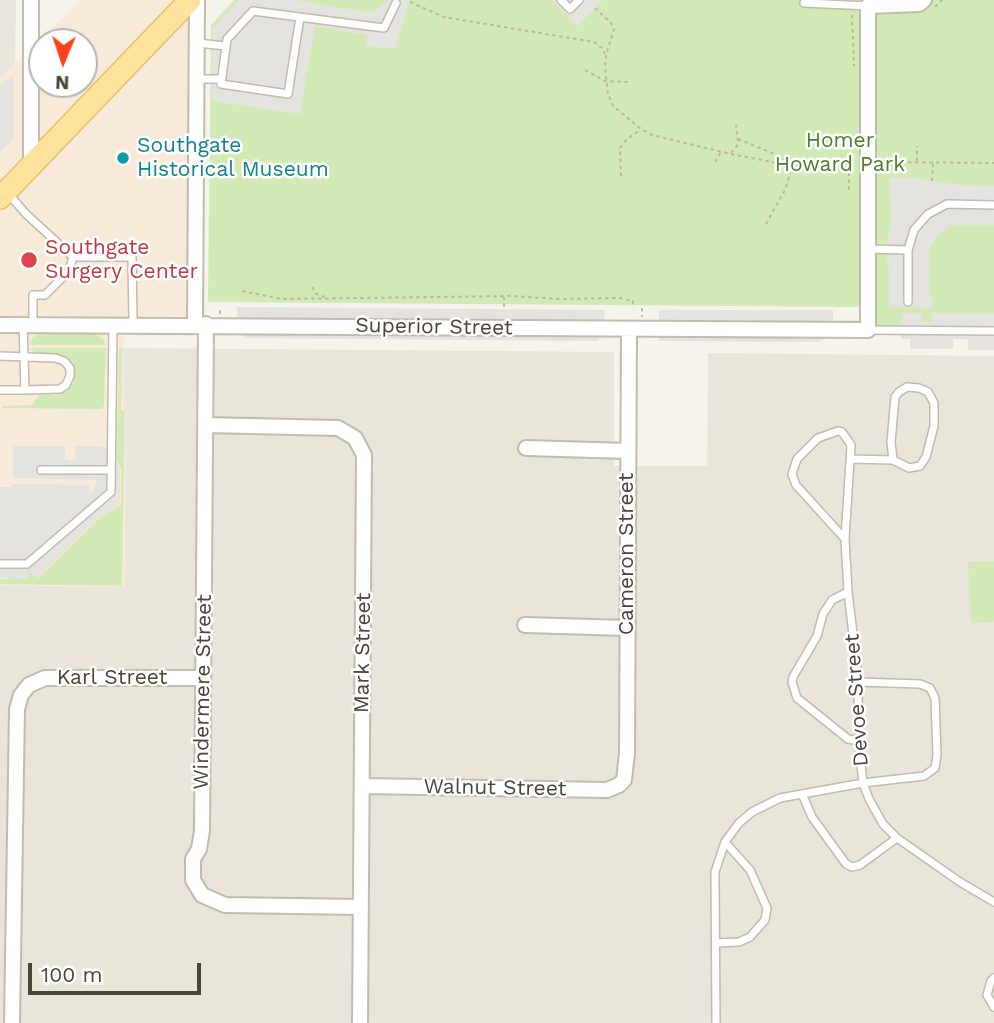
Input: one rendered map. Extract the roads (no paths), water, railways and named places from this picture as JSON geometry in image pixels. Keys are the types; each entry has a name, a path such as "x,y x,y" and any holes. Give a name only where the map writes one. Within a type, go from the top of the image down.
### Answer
{"main road":[{"path":"3,195 190,0"}],"street":[{"path":"31,0 31,166"},
{"name":"Windermere Street","path":"197,0 200,324 205,425 202,831 192,870 193,880 198,890 209,900 225,905 361,906"},
{"path":"868,330 868,6 919,4 924,0"},
{"name":"Superior Street","path":"0,325 636,325 868,330"},
{"name":"Cameron Street","path":"624,780 627,764 628,451 636,325"},
{"name":"Mark Street","path":"205,425 338,428 355,439 365,456 360,1023"},
{"path":"526,449 628,451"},
{"path":"525,625 627,628"},
{"name":"Karl Street","path":"12,1023 6,919 18,701 33,682 53,677 203,678"},
{"name":"Walnut Street","path":"362,786 607,790 624,780"}],"lane":[{"path":"561,0 570,9 579,0"},
{"path":"300,17 288,94 220,84 227,39 253,11 300,17 384,28 396,3"},
{"path":"804,3 868,6"},
{"path":"197,43 226,47"},
{"path":"197,79 221,79"},
{"path":"3,195 74,257 132,257 132,324"},
{"path":"908,302 908,250 914,230 928,214 947,204 994,205"},
{"path":"868,249 908,250"},
{"path":"25,390 23,356 33,295 45,295 69,271 74,257"},
{"path":"0,564 27,565 111,492 113,324"},
{"path":"868,330 994,331"},
{"path":"0,356 55,358 64,361 70,368 66,385 60,389 0,390"},
{"path":"851,459 893,460 909,468 920,466 926,457 934,426 934,403 928,392 919,388 907,387 895,397 891,442 893,460"},
{"name":"Devoe Street","path":"845,539 796,485 792,474 797,459 818,438 838,431 851,445 845,539 858,682 863,783 876,814 897,838 994,902"},
{"path":"41,470 111,470"},
{"path":"848,592 832,600 823,614 817,636 792,682 797,698 848,739 859,741"},
{"path":"716,1023 715,872 725,842 739,823 752,812 780,798 863,783 924,776 935,768 935,698 930,688 920,684 858,682"},
{"path":"802,794 812,817 846,864 852,867 868,861 897,838"},
{"path":"716,943 739,942 750,937 765,920 767,908 750,870 725,842"},
{"path":"994,978 990,981 987,995 994,1007"}],"place":[{"name":"Southgate Historical Museum","path":"123,158"},
{"name":"Southgate Surgery Center","path":"29,260"}],"park label":[{"name":"Homer Howard Park","path":"840,153"}]}
